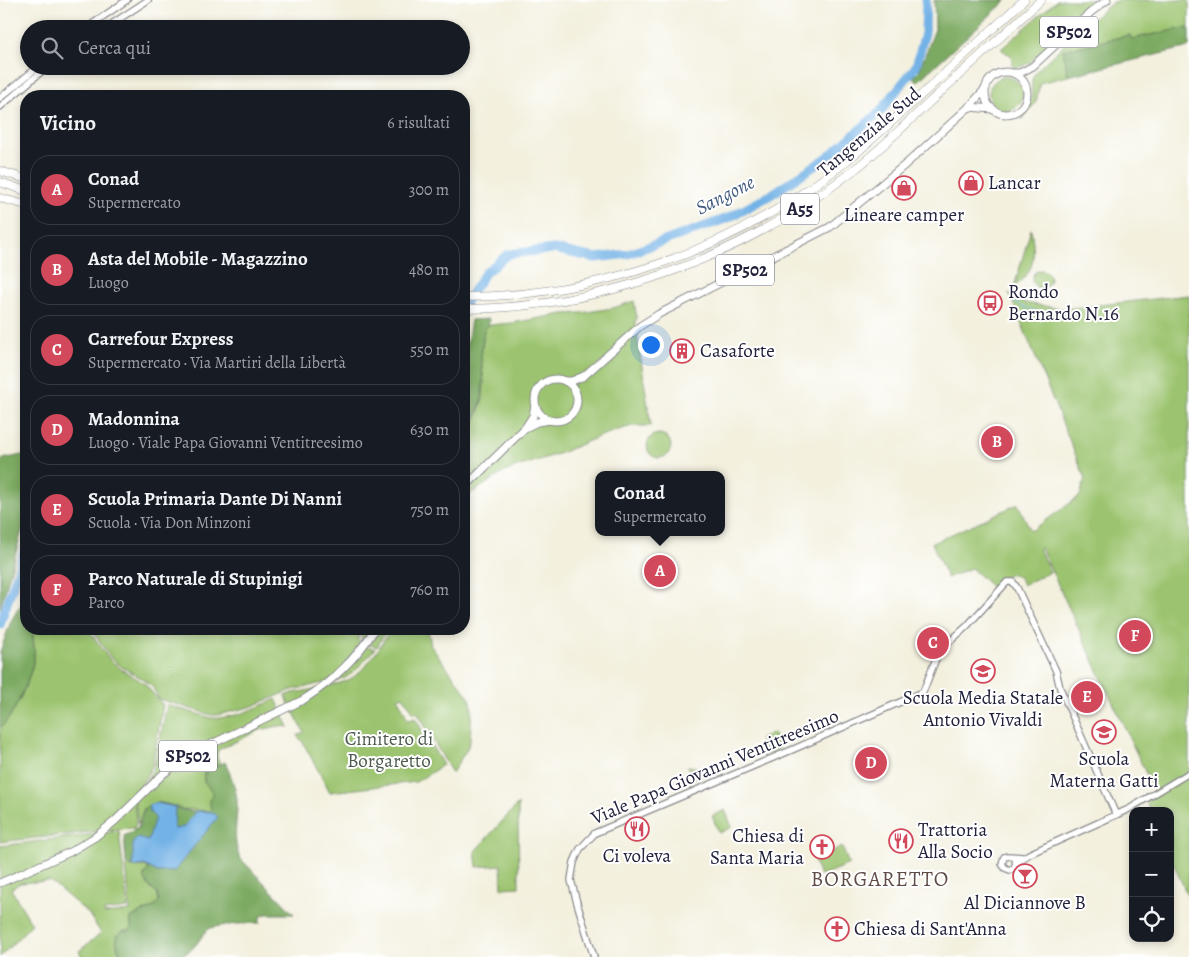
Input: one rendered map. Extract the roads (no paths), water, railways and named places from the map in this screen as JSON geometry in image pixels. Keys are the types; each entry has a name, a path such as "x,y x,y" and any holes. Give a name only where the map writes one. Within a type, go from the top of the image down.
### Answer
{"highway":[{"path":"1001,22 1020,0"},
{"name":"Tangenziale Sud","path":"470,297 508,296 564,288 628,274 683,255 751,223 796,197 857,153 1024,0"},
{"name":"Tangenziale Sud","path":"470,309 499,308 562,301 619,288 659,276 728,248 786,217 860,164 1041,0"},
{"path":"0,171 20,177"},
{"path":"0,182 20,189"},
{"path":"0,198 20,203"}],"main road":[{"name":"SP502","path":"470,482 525,428 533,416 537,391 544,383 554,380 572,381 584,376 651,319 830,227 906,164 970,107 986,88 988,82 998,74 1004,72 1020,73 1033,66 1091,12 1107,0"},
{"name":"SP502","path":"970,107 993,109 1008,114 1019,110 1026,99 1026,86 1033,66"},
{"path":"1012,73 1021,78 1026,86"},
{"path":"986,88 986,100 993,109"},
{"name":"SP502","path":"525,428 537,422 562,420 569,416 575,409 576,395 584,376"},
{"path":"564,381 571,386 576,395"},
{"path":"535,402 538,411 550,420"},
{"name":"SP502","path":"0,883 70,852 91,839 115,821 163,774 191,754 316,692 350,662 370,635"}],"street":[{"path":"96,20 128,0"},
{"path":"118,20 148,0"},
{"path":"0,98 28,75"},
{"path":"0,107 37,75"},
{"name":"Viale Papa Giovanni Ventitreesimo","path":"594,957 571,880 574,862 580,849 595,832 923,692 937,656 1007,582 1012,581 1017,588 1056,671 1060,688 1116,815"},
{"path":"1015,860 1116,815 1189,773"}],"water":[{"path":"156,803 175,807 174,829 184,827 196,811 212,812 218,817 174,871 158,872 144,865 133,867 133,842 138,838 148,841 155,817 150,812 148,805"}],"waterway":[{"name":"Sangone","path":"470,296 485,273 508,254 554,249 595,258 628,254 728,218 769,196 828,157 880,112 916,66 925,33 926,0"},
{"path":"1014,300 1022,307 1042,312"},
{"name":"Sangone","path":"0,625 20,565"}],"place":[{"name":"Lancar","path":"971,183"},
{"name":"Lineare camper","path":"904,188"},
{"name":"Rondo Bernardo N.16","path":"990,303"},
{"name":"Casaforte","path":"682,351"},
{"name":"Asta del Mobile - Magazzino","path":"997,442"},
{"name":"Conad","path":"660,571"},
{"name":"Parco Naturale di Stupinigi","path":"1135,636"},
{"name":"Carrefour Express","path":"933,643"},
{"name":"Scuola Media Statale Antonio Vivaldi","path":"983,671"},
{"name":"Scuola Primaria Dante Di Nanni","path":"1087,697"},
{"name":"Scuola Materna Gatti","path":"1104,732"},
{"name":"Madonnina","path":"871,763"},
{"name":"Ci voleva","path":"637,829"},
{"name":"Trattoria Alla Socio","path":"901,841"},
{"name":"Chiesa di Santa Maria","path":"822,847"},
{"name":"Al Diciannove B","path":"1025,876"},
{"name":"Chiesa di Sant'Anna","path":"837,929"}],"district":[{"name":"BORGARETTO","path":"880,879"}],"park label":[{"name":"Cimitero di Borgaretto","path":"389,750"}]}
